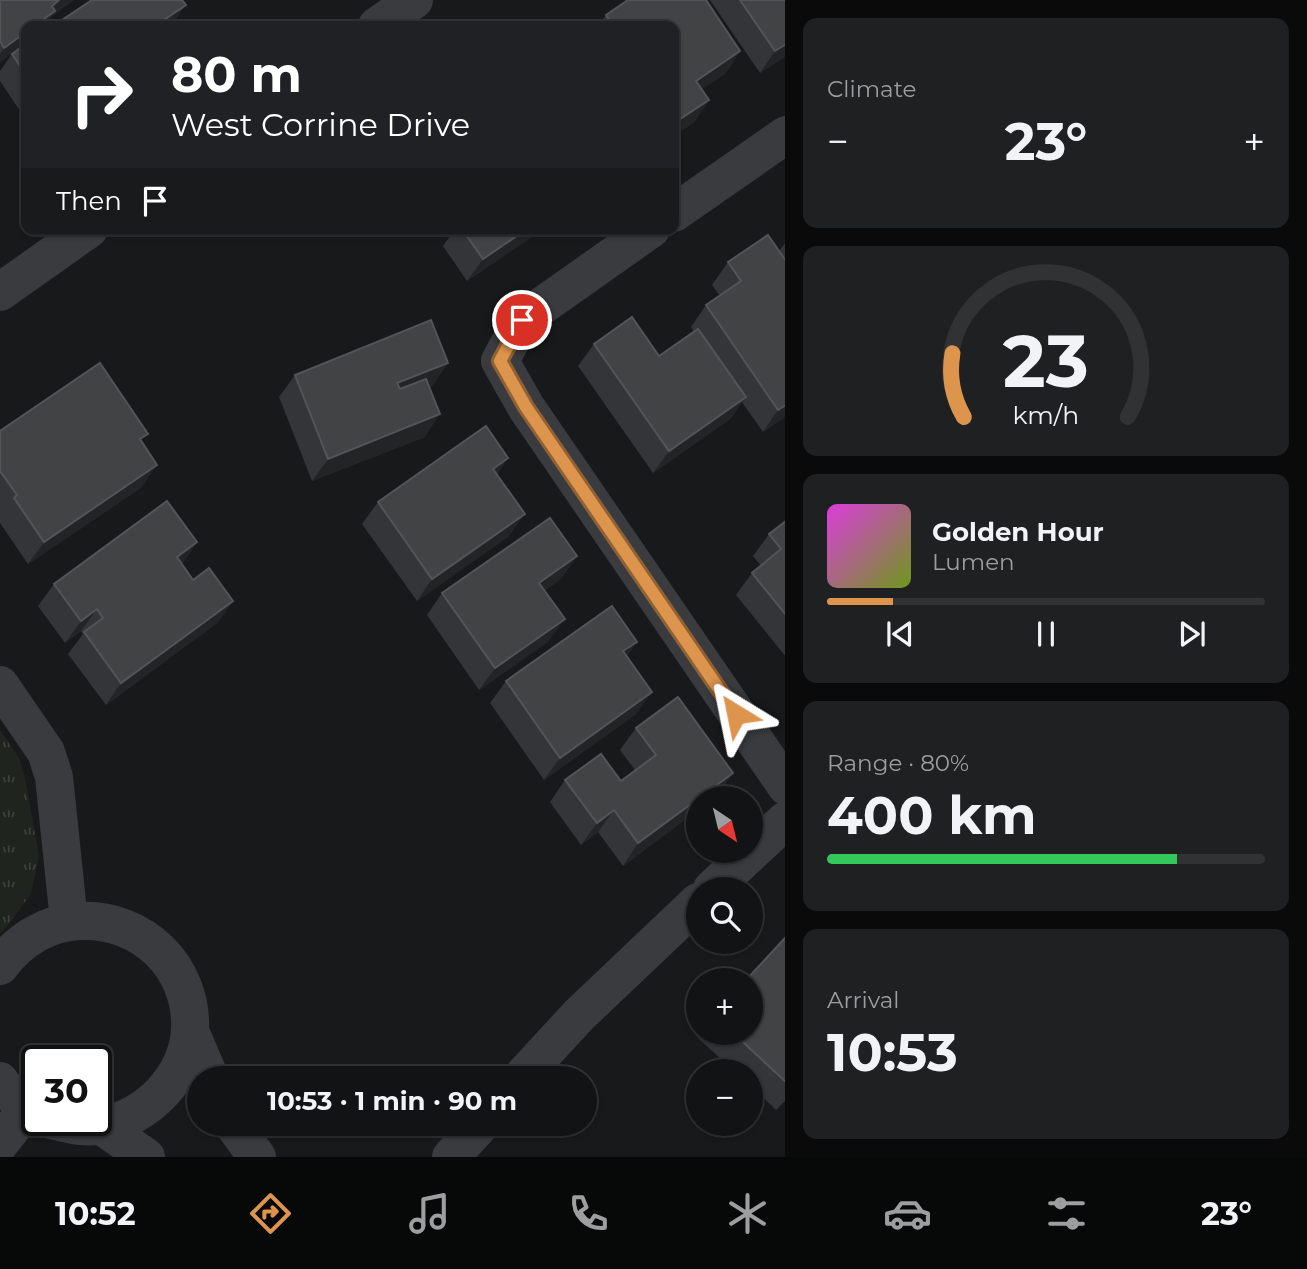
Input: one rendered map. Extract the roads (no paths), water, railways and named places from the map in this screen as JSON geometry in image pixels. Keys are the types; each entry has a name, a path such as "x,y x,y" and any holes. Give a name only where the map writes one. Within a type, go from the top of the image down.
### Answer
{"street":[{"path":"384,21 414,0"},
{"path":"679,210 785,136"},
{"path":"0,292 81,235"},
{"path":"642,235 522,320 500,361 526,407 785,785"},
{"path":"0,685 46,752 54,777 69,921"},
{"path":"725,877 785,821"},
{"path":"532,1066 579,1015 686,913"},
{"path":"0,966 27,938 51,926 69,921 96,920 122,926 146,938 165,956 180,979 188,1004 190,1031 184,1058 171,1082 152,1103 129,1117 112,1123"},
{"path":"190,1031 205,1066"},
{"path":"0,1081 21,1100"},
{"path":"0,1143 21,1127"},
{"path":"112,1133 146,1157"},
{"path":"242,1136 257,1157"},
{"path":"451,1157 470,1136"}]}
